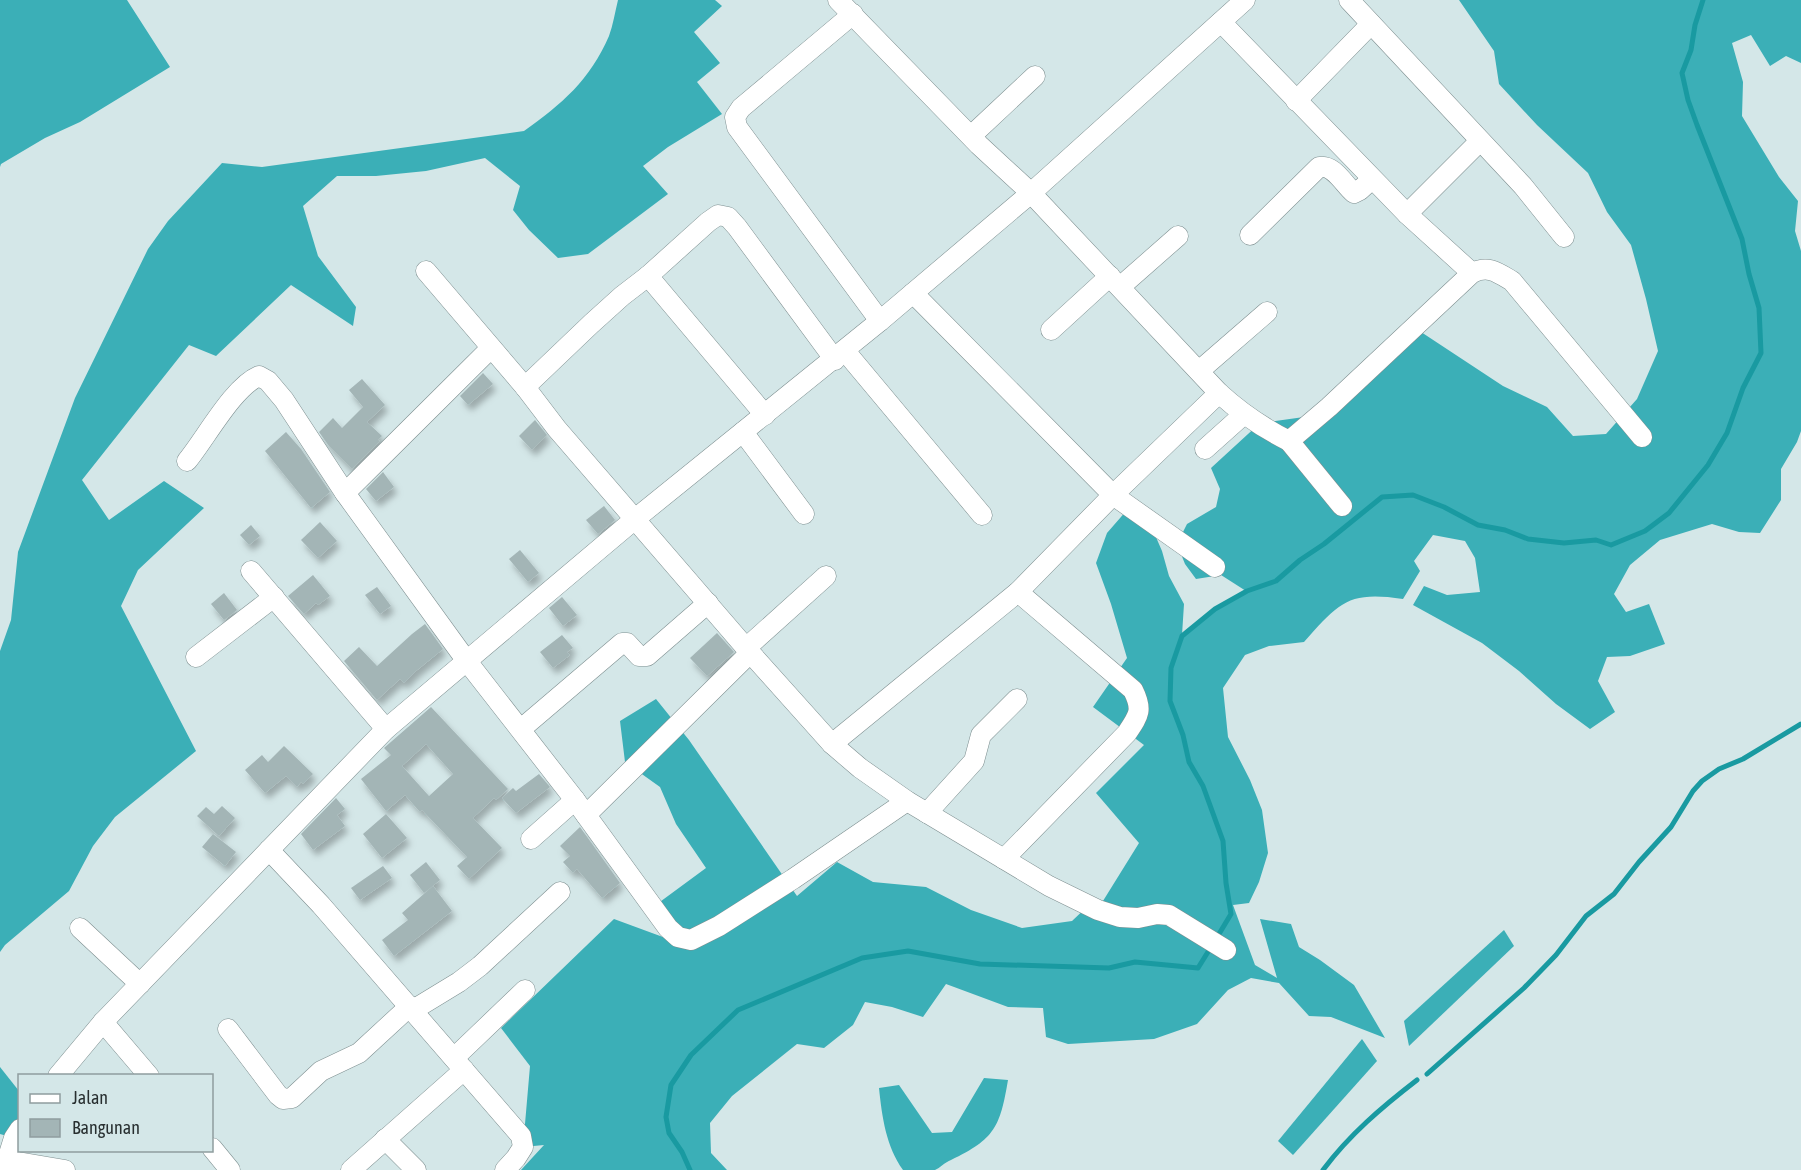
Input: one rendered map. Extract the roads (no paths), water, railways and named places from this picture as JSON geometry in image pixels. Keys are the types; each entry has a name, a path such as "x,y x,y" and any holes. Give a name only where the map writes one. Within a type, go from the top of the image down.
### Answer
{"street":[{"path":"838,0 970,136 1031,193 1219,393 1243,415 1289,441 1342,506"},
{"path":"1349,0 1523,186 1564,237"},
{"path":"60,1074 103,1022 386,729 635,519 840,355 1031,193 1230,9 1296,101 1407,214 1472,273"},
{"path":"853,14 741,108 735,117 737,128 880,321"},
{"path":"1296,101 1371,24"},
{"path":"970,136 1035,76"},
{"path":"1407,214 1480,141"},
{"path":"1250,236 1319,166 1331,169 1354,193 1372,179"},
{"path":"525,387 622,297 708,222 718,215 729,217 840,355 982,515"},
{"path":"1051,330 1178,236"},
{"path":"1289,441 1329,407 1472,273 1481,268 1512,281 1642,436"},
{"path":"426,271 748,650 832,744 860,768 907,801 1048,886 1098,910 1120,917 1169,915 1226,950"},
{"path":"648,276 765,415"},
{"path":"913,293 1113,495 1215,567"},
{"path":"1199,371 1267,312"},
{"path":"345,493 490,349"},
{"path":"187,461 225,408 250,380 259,376 268,381 284,400 345,493 466,660 580,807 668,928 678,937 691,940 720,926 907,801"},
{"path":"832,744 1018,592 1113,495 1219,393"},
{"path":"1205,448 1243,415"},
{"path":"743,432 804,514"},
{"path":"251,571 386,729"},
{"path":"531,839 580,807 826,576"},
{"path":"1004,859 1127,733 1137,718 1140,704 1133,690 1018,592"},
{"path":"196,657 273,597"},
{"path":"521,729 622,643 627,643 639,656 647,656 708,603"},
{"path":"927,813 974,761 981,735 1017,699"},
{"path":"269,850 321,905 521,1136 523,1147 505,1170"},
{"path":"228,1029 278,1095 284,1099 292,1098 321,1071 359,1053 411,1008 459,982 480,966 560,892"},
{"path":"80,928 140,984"},
{"path":"351,1170 459,1064 525,990"},
{"path":"103,1022 147,1074"},
{"path":"385,1139 416,1170"},
{"path":"9,1149 65,1170"},
{"path":"213,1149 230,1170"}],"waterway":[{"path":"1216,939 1231,914 1223,841 1203,786 1189,762 1183,735 1170,701 1171,668 1182,636 1215,609 1247,591 1276,581 1382,497 1413,495 1444,507 1478,525 1505,530 1528,539 1564,543 1596,540 1611,545 1645,531 1669,513 1708,465 1727,433 1743,388 1761,353 1759,308 1742,239 1697,125 1682,73 1691,50 1695,25 1703,0"},
{"path":"1427,1074 1524,988 1556,955 1586,916 1614,894 1671,827 1693,791 1702,781 1719,769 1743,759 1801,724"},
{"path":"690,1170 682,1152 669,1133 666,1117 671,1085 691,1055 738,1010 862,958 908,951 980,964 1109,968 1135,962 1198,968 1211,947"},
{"path":"1323,1170 1367,1122 1417,1080"}]}
